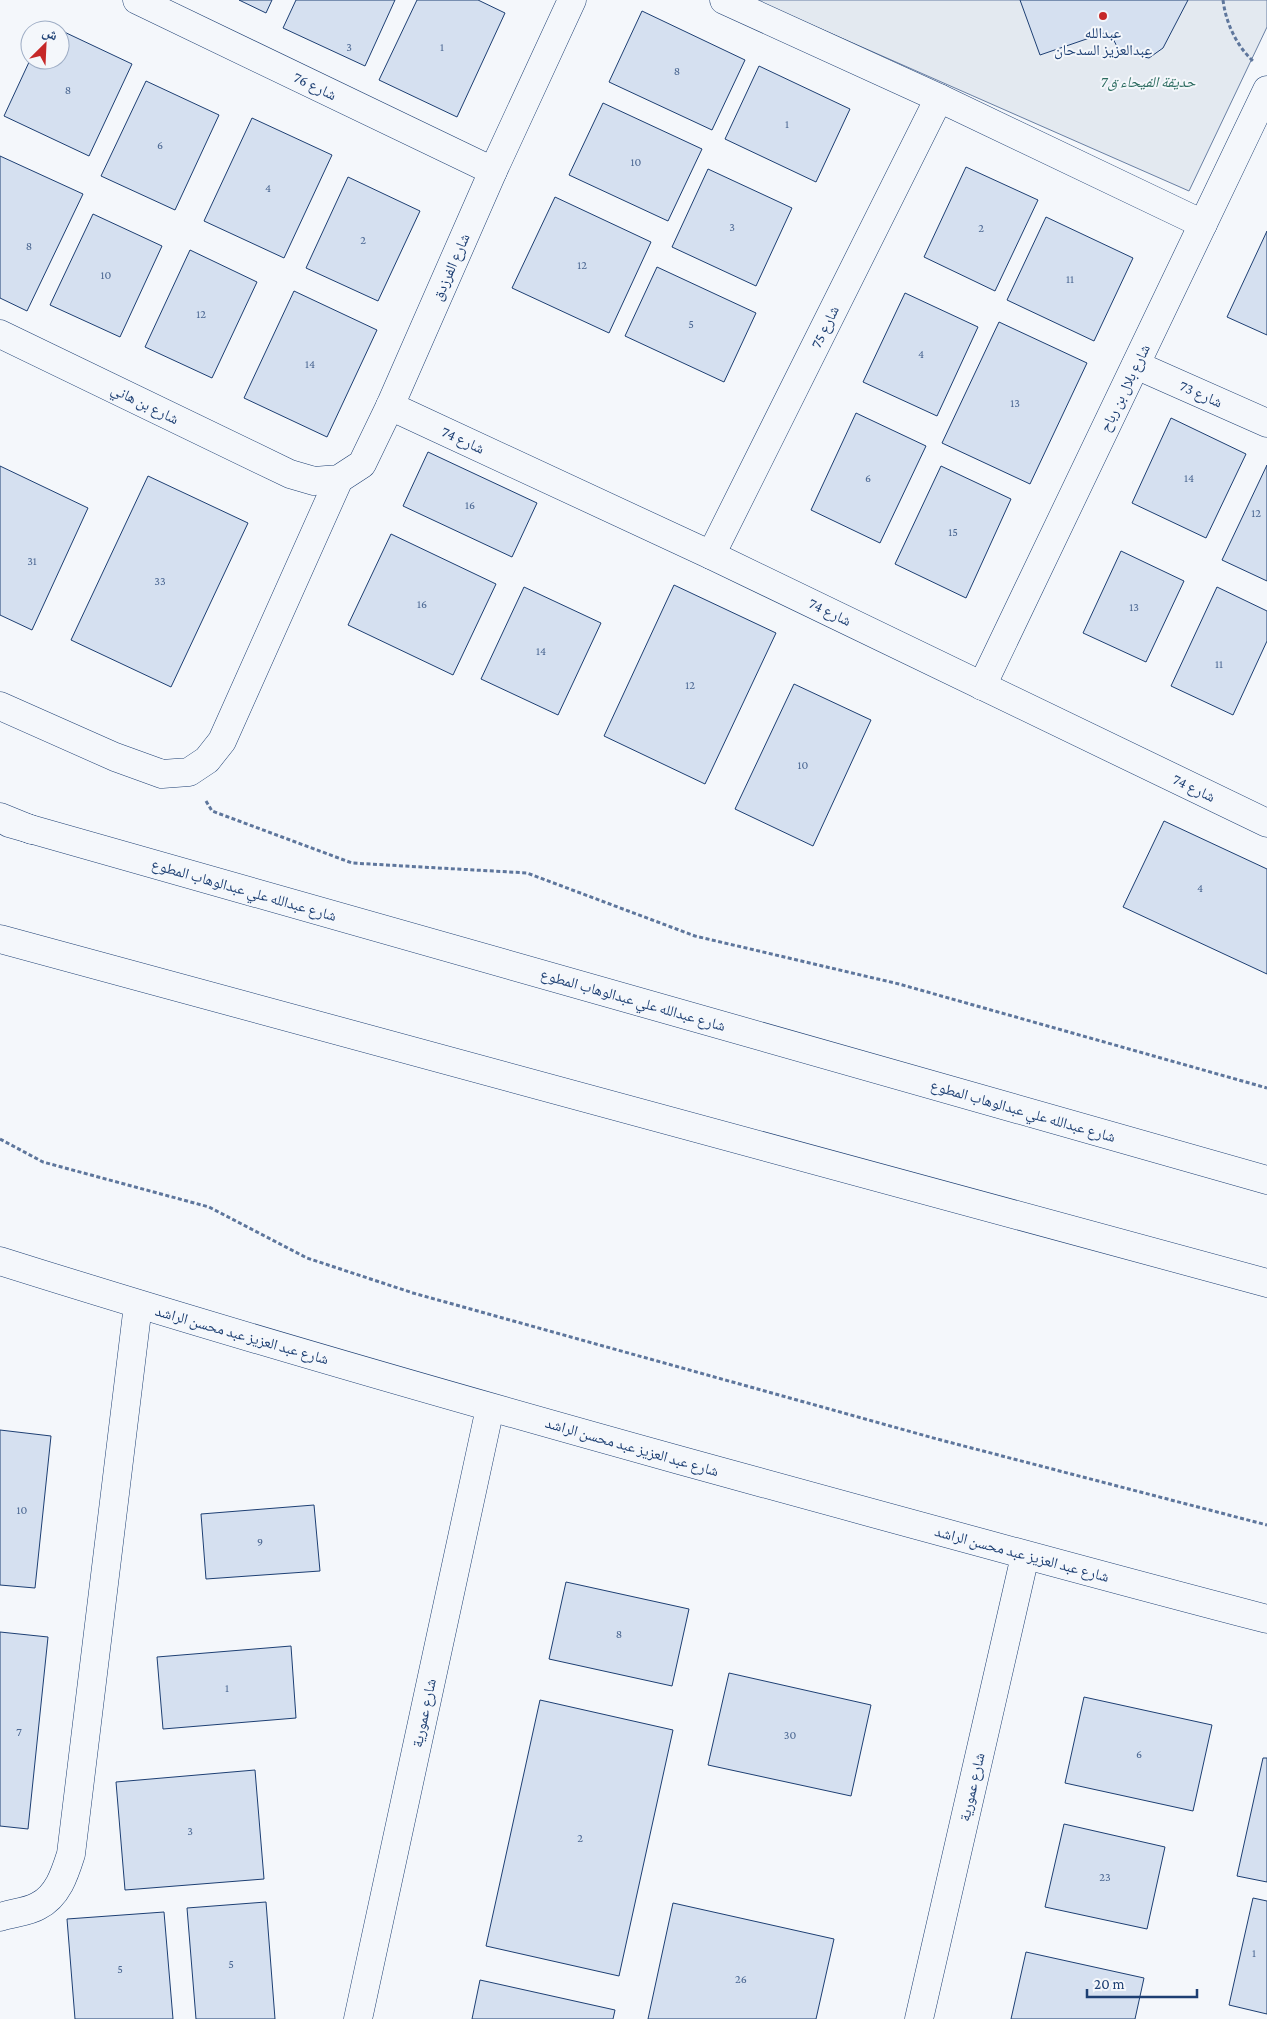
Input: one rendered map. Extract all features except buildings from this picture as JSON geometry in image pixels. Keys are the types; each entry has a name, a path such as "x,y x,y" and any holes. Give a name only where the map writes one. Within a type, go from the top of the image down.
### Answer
{"main road":[{"name":"شارع 76","path":"138,0 493,171"},
{"name":"شارع الفرزدق","path":"290,474 314,481 339,479 362,464 390,406 493,171 572,0"},
{"path":"724,0 939,98 1203,224"},
{"name":"شارع بلال بن رباح","path":"982,686 1203,224 1262,78"},
{"name":"شارع 75","path":"711,555 939,98"},
{"name":"شارع بن هاني","path":"0,334 290,474"},
{"name":"شارع 73","path":"1136,365 1267,423"},
{"name":"شارع 74","path":"390,406 711,555 1267,823"},
{"path":"0,706 115,758 162,774 189,772 207,760 222,740 339,479"},
{"path":"0,817 32,830"},
{"name":"شارع عبدالله علي عبدالوهاب المطوع","path":"0,821 1267,1180"},
{"path":"0,939 1267,1283"},
{"name":"شارع عبد العزيز عبد محسن الراشد","path":"0,1261 138,1305 490,1408 1025,1556 1267,1619"},
{"path":"0,1917 39,1906 56,1890 65,1874 71,1854 138,1305"},
{"name":"شارع عمورية","path":"358,2019 490,1408"},
{"name":"شارع عمورية","path":"919,2019 1025,1556"}],"path":[{"path":"1224,0 1225,13 1234,35 1262,78"},
{"path":"189,772 212,812 352,863 528,873 694,936 899,984 1267,1088"},
{"path":"0,1140 43,1162 209,1207 307,1258 413,1293 937,1439 1267,1525"}],"green space":[{"name":"حديقة الفيحاء ق7","path":"755,0 1267,0 1267,27 1189,191"}],"place":[{"name":"عبدالله عبدالعزيز السدحان","path":"1103,16"}]}
